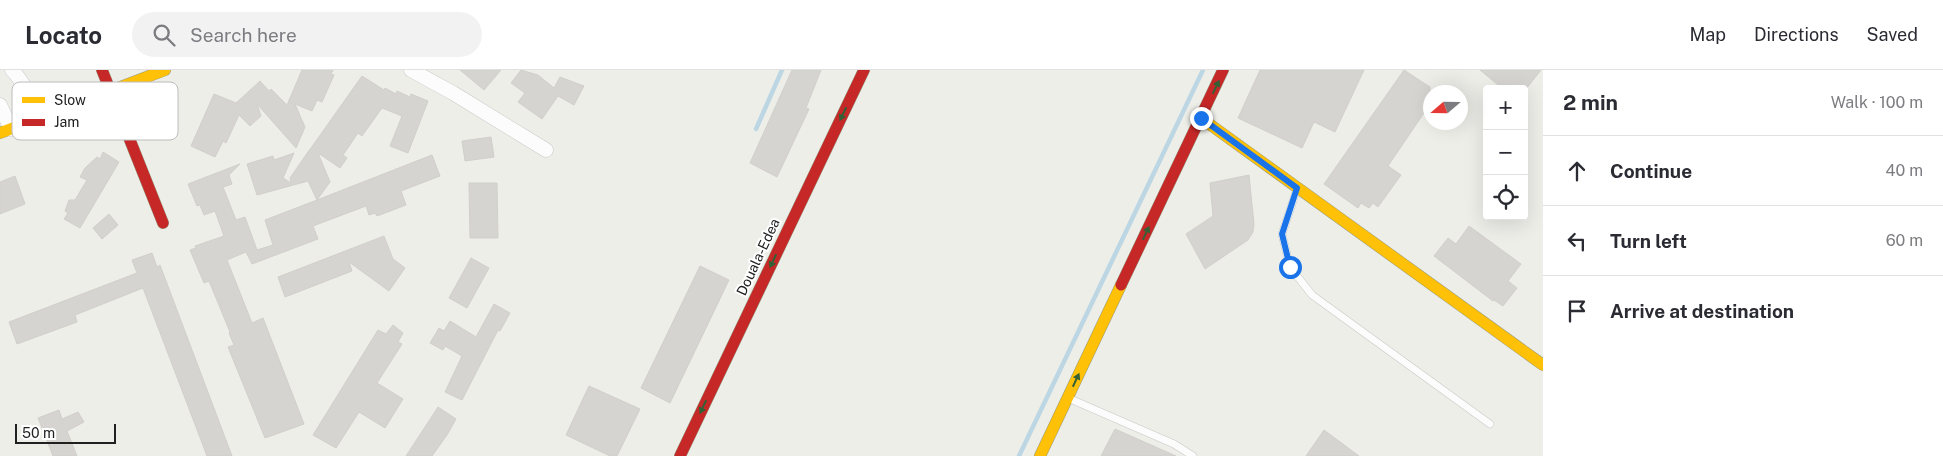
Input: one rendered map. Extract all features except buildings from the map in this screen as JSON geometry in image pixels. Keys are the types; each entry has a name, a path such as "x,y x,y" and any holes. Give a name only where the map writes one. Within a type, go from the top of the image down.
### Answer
{"main road":[{"path":"102,70 107,82"},
{"path":"133,82 165,70"},
{"name":"Douala-Edea","path":"680,456 864,70"},
{"path":"1040,456 1224,70"},
{"path":"1201,118 1543,365"},
{"path":"131,140 163,223"}],"street":[{"path":"12,70 22,82"},
{"path":"411,70 453,93 546,150"},
{"path":"0,105 5,131"}],"lane":[{"path":"1297,188 1282,234 1290,267 1312,295 1490,424"},
{"path":"1068,398 1174,444 1193,456"}],"waterway":[{"path":"756,129 782,70"},
{"path":"1019,456 1203,70"}],"traffic: slow":[{"path":"134,82 165,70"},
{"path":"1201,118 1543,365"},
{"path":"0,133 12,128"},
{"path":"1040,456 1121,285"}],"traffic: jam":[{"path":"102,70 107,82"},
{"path":"680,456 864,70"},
{"path":"1121,285 1223,70"},
{"path":"130,140 163,223"}],"route":[{"path":"1201,118 1297,188 1282,234 1290,267"}]}
